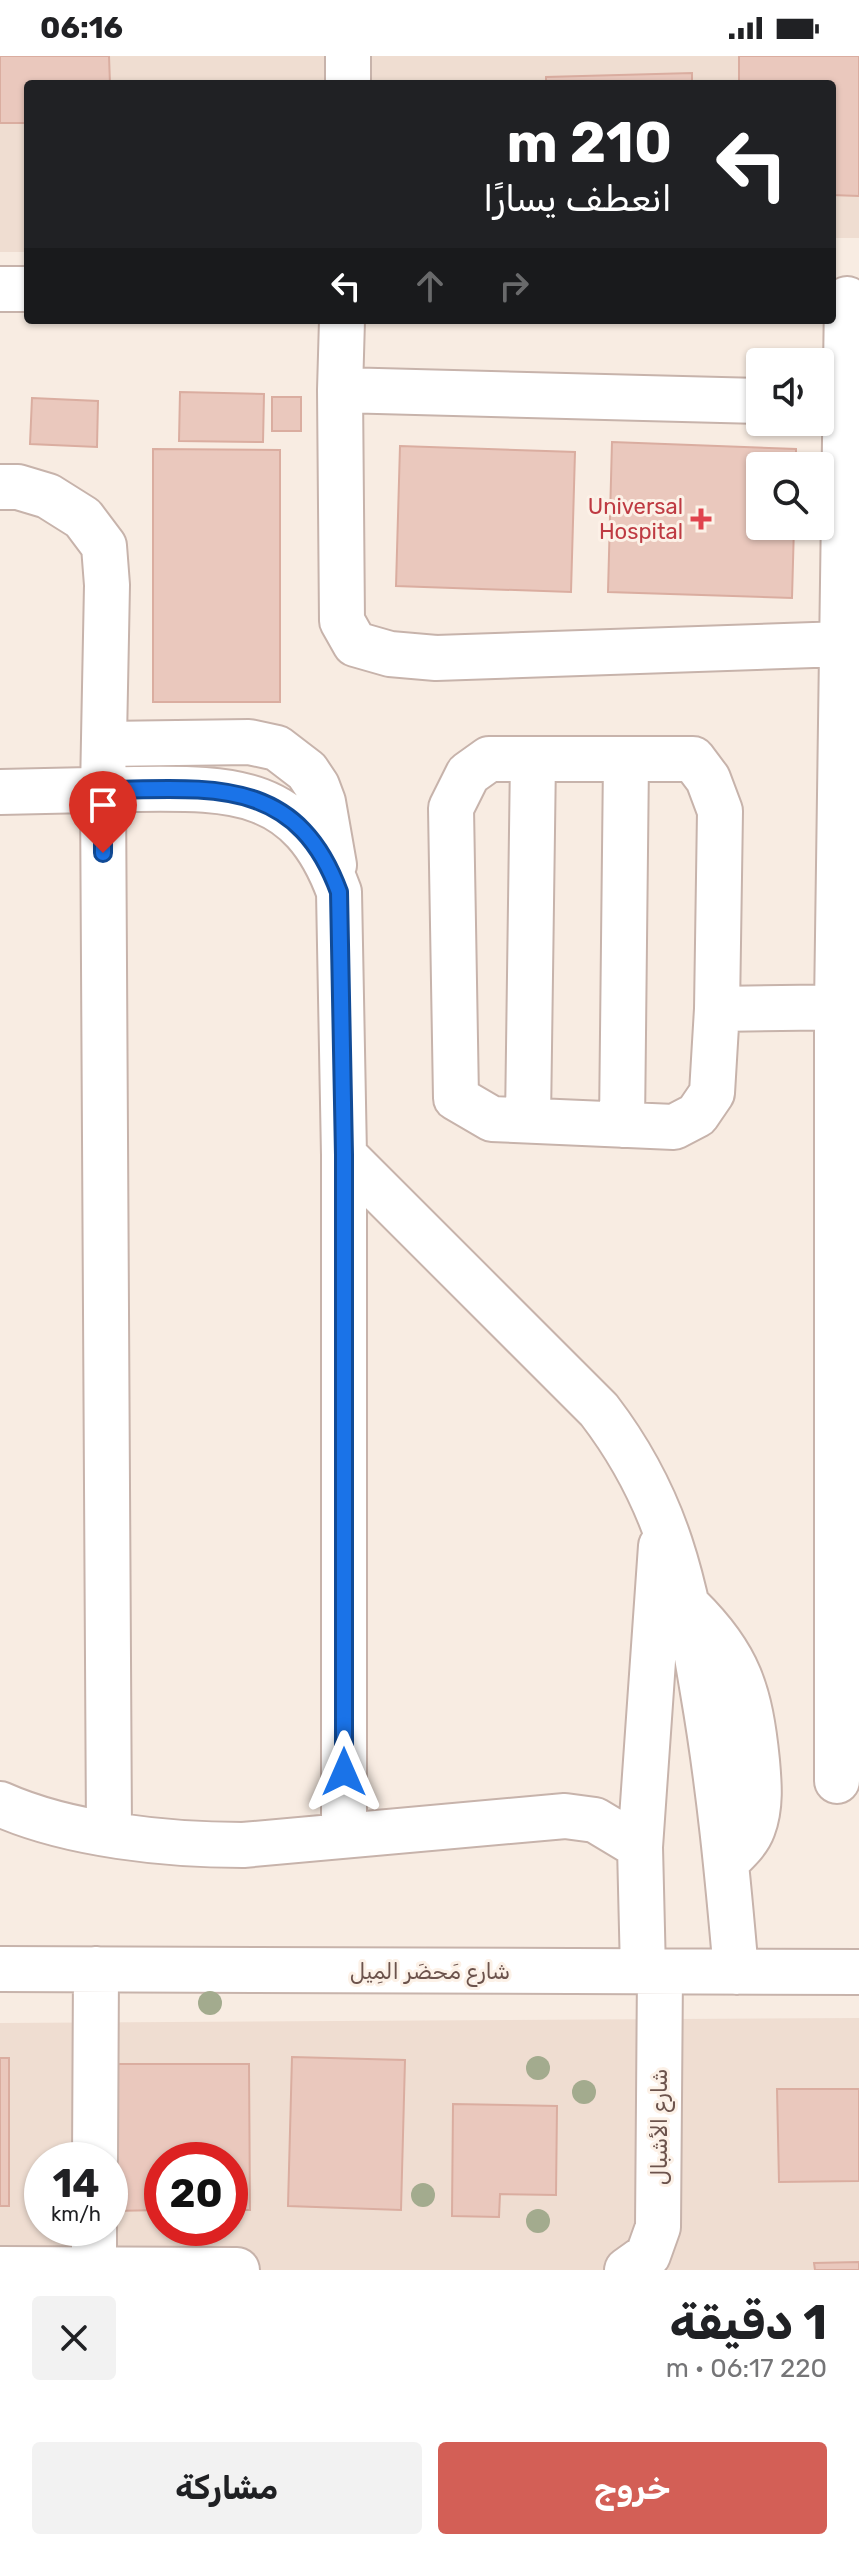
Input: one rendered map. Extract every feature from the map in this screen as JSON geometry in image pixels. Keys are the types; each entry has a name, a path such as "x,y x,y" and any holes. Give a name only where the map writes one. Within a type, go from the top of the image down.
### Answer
{"street":[{"path":"348,56 348,80"},
{"path":"0,289 24,289"},
{"path":"834,388 846,299"},
{"path":"342,324 342,621 355,644 390,654 436,658 843,644"},
{"path":"340,390 746,401"},
{"path":"834,436 843,644 848,1007 849,1443 837,1781"},
{"path":"0,487 18,487 48,496 83,518 104,546 107,585 103,790 109,1833"},
{"path":"105,744 249,742 277,748 307,771 323,802 339,892 344,1155 344,1834"},
{"path":"489,759 533,759 693,759 708,779 720,811 717,1009 712,1093 697,1115 674,1127 492,1119 456,1098 451,808 468,774 489,759"},
{"path":"528,1120 533,759"},
{"path":"622,1125 626,760"},
{"path":"0,792 223,790 267,804 304,832 331,870 339,892"},
{"path":"717,1009 848,1007"},
{"path":"344,1155 599,1410 624,1442 663,1520 689,1607 726,1649 739,1674 753,1724 759,1790 753,1830 726,1862 736,1972"},
{"name":"شارع الأشبال","path":"627,2270 648,2255 658,2227 651,1972 640,1847 663,1520"},
{"path":"0,1804 47,1820 109,1833 204,1845 243,1845 565,1816 595,1820 640,1847"},
{"name":"شارع مَحضَر المِيل","path":"0,1969 859,1972"},
{"path":"95,2142 96,1969"},
{"path":"94,2246 94,2269"},
{"path":"0,2269 237,2270"}],"shaded area":[{"path":"0,56 859,56 859,238 836,238 836,80 24,80 24,252 0,252"},
{"path":"859,2018 859,2270 0,2270 0,2023"}],"building":[{"path":"0,56 109,56 110,80 24,80 24,123 0,123"},
{"path":"739,56 859,56 859,196 836,195 836,80 739,80"},
{"path":"692,73 692,80 546,80 546,77"},
{"path":"180,392 264,394 263,442 179,441"},
{"path":"272,397 301,397 301,431 272,431"},
{"path":"32,398 98,401 97,447 30,444"},
{"path":"612,442 796,449 796,452 746,452 746,540 794,540 792,598 608,592"},
{"path":"400,446 575,452 571,592 396,586"},
{"path":"153,449 280,450 280,702 153,702"},
{"path":"292,2057 405,2060 401,2210 288,2206"},
{"path":"0,2058 9,2058 9,2206 0,2206"},
{"path":"111,2064 249,2064 250,2210 248,2142 144,2142 144,2210 128,2211 128,2142 112,2142"},
{"path":"777,2089 859,2089 859,2181 779,2182"},
{"path":"453,2104 557,2106 556,2195 500,2194 499,2217 452,2216"},
{"path":"859,2262 859,2270 815,2270 814,2263"}],"place":[{"name":"Universal Hospital","path":"701,519"}],"route":[{"path":"103,853 103,790 223,790 246,795 287,817 319,850 339,892 344,1155 344,1772"}]}
